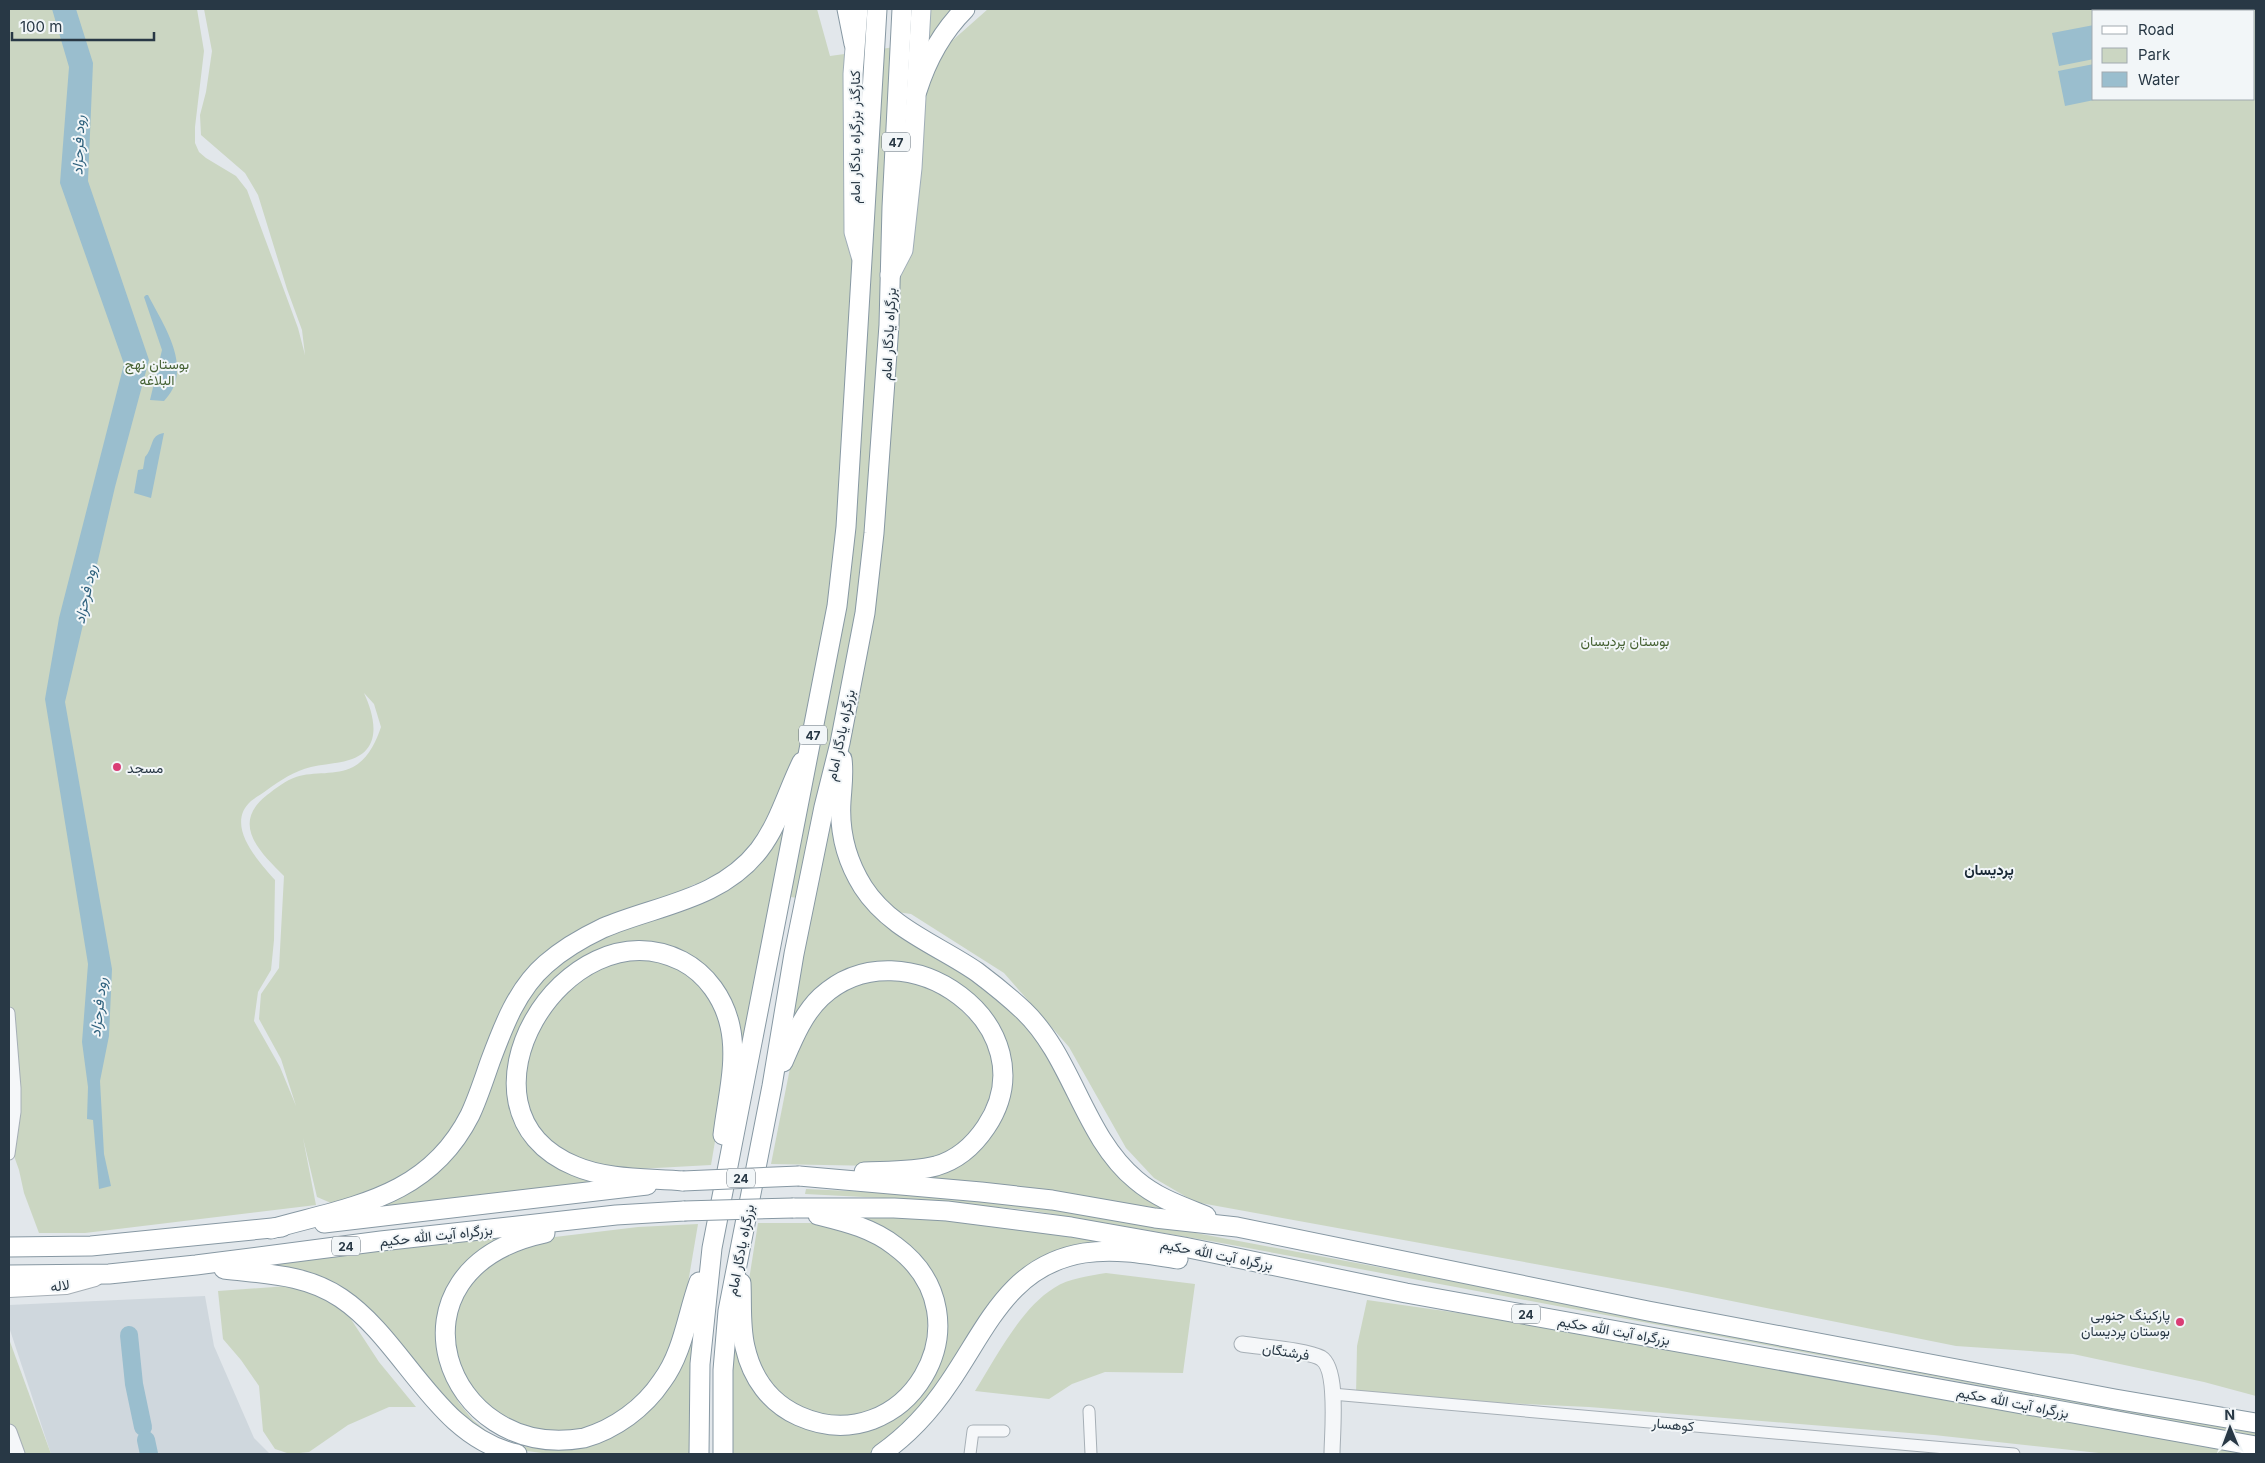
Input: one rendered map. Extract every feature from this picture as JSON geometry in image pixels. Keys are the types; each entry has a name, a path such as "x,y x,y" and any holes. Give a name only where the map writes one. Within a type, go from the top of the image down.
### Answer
{"main road":[{"path":"847,9 854,44"},
{"name":"کنارگذر بزرگراه یادگار امام","path":"858,9 854,44 854,232 863,263"},
{"name":"بزرگراه یادگار امام","path":"699,1454 700,1364 712,1248 837,606 846,527 877,9"},
{"name":"بزرگراه یادگار امام","path":"723,1454 725,1342 728,1312 772,1086 794,954 824,807 840,743 865,613 874,533 889,335 902,9"},
{"path":"890,275 903,250 912,168 921,9"},
{"path":"917,91 923,71 934,49 944,32 965,9"},
{"path":"271,1228 390,1194 406,1185 431,1166 451,1144 470,1114 505,1022 530,980 561,951 583,938 622,921 697,896 729,878 740,869 759,851 770,833 811,742"},
{"path":"840,743 844,773 841,816 844,845 854,870 874,901 907,929 977,972 1025,1012 1056,1054 1102,1138 1122,1166 1135,1179 1164,1200 1237,1227"},
{"path":"683,1181 605,1174 575,1166 546,1150 534,1136 519,1108 516,1080 517,1067 524,1039 532,1023 548,998 562,984 594,962 613,955 648,951 676,958 712,985 720,999 730,1026 732,1038 731,1069 722,1137 728,1166"},
{"path":"772,1086 804,1018 814,1003 840,982 875,971 890,970 918,974 949,987 976,1009 993,1033 997,1044 1002,1066 1002,1080 998,1102 981,1134 962,1152 936,1166 914,1170 800,1176"},
{"name":"بزرگراه آیت الله حکیم","path":"800,1176 1052,1200 1155,1218 1237,1227 1658,1313 2115,1399 2256,1423"},
{"name":"24","path":"683,1181 800,1176"},
{"name":"بزرگراه آیت الله حکیم","path":"9,1247 90,1246 492,1205 683,1181"},
{"path":"740,1250 745,1347 756,1377 776,1402 808,1420 840,1426 875,1420 905,1401 928,1373 936,1349 938,1315 934,1298 924,1275 906,1254 874,1232 851,1223 793,1208"},
{"name":"بزرگراه آیت الله حکیم","path":"9,1275 109,1274 616,1215 793,1208 894,1208 1024,1220 1184,1247 1406,1293 2256,1446"},
{"path":"616,1215 569,1229 530,1236 512,1243 481,1261 459,1287 450,1306 446,1328 447,1360 451,1376 463,1400 476,1416 492,1428 510,1437 527,1442 563,1443 594,1435 628,1417 654,1392 671,1366 712,1248"},
{"path":"881,1454 919,1422 934,1404 1004,1300 1018,1283 1046,1265 1066,1258 1102,1252 1140,1253 1406,1293"},
{"path":"196,1265 296,1278 313,1283 340,1298 368,1322 464,1429 483,1443 517,1454"},
{"name":"لاله","path":"9,1289 66,1286 109,1274"}],"street":[{"path":"9,1013 15,1112 9,1154"},
{"path":"9,1237 90,1246"},
{"name":"فرشتگان","path":"1242,1344 1309,1354 1321,1358 1329,1370 1332,1394 1332,1454"},
{"name":"کوهسار","path":"1332,1394 2014,1454"},
{"path":"1089,1411 1091,1454"},
{"path":"970,1454 973,1431 1004,1431"},
{"path":"9,1432 17,1454"}],"shaded area":[{"path":"205,1296 214,1346 254,1438 270,1454 51,1454 9,1327 9,1305"}],"green space":[{"name":"بوستان پردیسان","path":"9,9 197,9 204,51 195,127 195,143 199,152 236,176 247,190 298,328 305,355 302,330 287,289 258,195 245,173 201,135 200,115 206,92 212,51 204,9 817,9 830,56 924,43 926,9 958,9 932,42 953,40 988,9 2256,9 2256,1396 2204,1382 2073,1354 1956,1346 1667,1288 1195,1202 1154,1178 1126,1148 1069,1047 1004,973 911,914 875,909 984,985 1034,1032 1082,1114 1172,1210 1039,1191 872,1176 956,1162 1007,1079 960,989 855,970 785,1047 813,900 775,895 727,1139 737,1055 713,979 620,948 525,1026 523,1128 614,1179 351,1214 400,1194 483,1095 531,988 571,951 723,888 695,884 545,958 460,1121 425,1163 403,1180 354,1198 331,1203 317,1197 303,1138 316,1205 85,1233 39,1233 24,1193 19,1170 9,1142","holes":["364,693 374,704 381,727 374,744 358,764 339,772 303,775 288,780 267,795 256,806 251,817 250,827 258,847 284,876 279,968 261,994 259,1019 281,1059 296,1106 280,1067 254,1021 258,992 271,970 274,940 275,880 247,843 241,821 244,811 251,801 288,776 311,767 349,760 367,749 372,741 373,722"]},
{"path":"632,957 669,962 703,984 726,1032 724,1088 711,1165 619,1170 590,1166 544,1140 530,1120 521,1075 549,1008 596,969"},
{"path":"892,976 943,991 988,1038 996,1082 974,1133 943,1157 878,1166 771,1164 792,1058 806,1023 844,988"},
{"path":"806,1189 961,1196 1137,1222 2256,1431 2256,1437 1216,1242 1028,1210 922,1200 805,1194"},
{"path":"834,1213 993,1223 1184,1255 1049,1258 930,1401 872,1454 729,1454 730,1369 737,1301 752,1382 841,1431 929,1381 934,1283"},
{"path":"758,1223 814,1223 844,1226 900,1256 929,1303 925,1363 882,1410 822,1419 779,1397 752,1352 748,1286"},
{"path":"698,1224 674,1349 650,1390 591,1431 516,1434 456,1375 451,1333 459,1298 489,1262 538,1239 638,1227"},
{"path":"528,1230 479,1257 440,1353 447,1381 459,1403 473,1420 488,1432 505,1441 531,1448 567,1447 582,1444 635,1418 696,1307 691,1361 691,1454 550,1454 519,1450 473,1430 363,1311 258,1267"},
{"path":"1106,1273 1195,1284 1183,1373 1105,1372 1072,1384 1049,1399 975,1391 1010,1335 1042,1297 1066,1282"},
{"path":"301,1285 343,1307 379,1362 416,1407 389,1407 348,1425 309,1452 290,1454 275,1449 263,1431 259,1386 241,1360 223,1339 218,1291"},
{"path":"1367,1300 1586,1331 2249,1454 2108,1454 1934,1435 1589,1407 1356,1396 1357,1346"},
{"path":"9,1339 51,1454 21,1454 9,1425"}],"water":[{"path":"52,9 76,9 93,63 88,181 149,360 115,487 65,702 112,969 109,1036 100,1081 104,1154 111,1186 99,1189 93,1120 87,1119 88,1087 82,1042 88,964 45,699 59,618 124,364 60,183 69,67"},
{"path":"2092,25 2092,59 2059,66 2052,33"},
{"path":"2092,64 2092,100 2094,100 2065,106 2058,71"},
{"path":"148,295 162,320 174,348 177,362 177,376 173,389 164,401 150,400 162,350 144,297"},
{"path":"164,433 151,498 134,493 138,470 143,469 145,457 156,436"}],"waterway":[{"name":"رود فرحزاد","path":"129,1335 134,1384 143,1427"},
{"name":"رود فرحزاد","path":"146,1440 149,1454"}],"place":[{"name":"مسجد","path":"117,767"},
{"name":"پارکینگ جنوبی بوستان پردیسان","path":"2180,1322"}],"district":[{"name":"پردیسان","path":"1989,869"}],"park label":[{"name":"بوستان نهج البلاغه","path":"157,372"}]}
